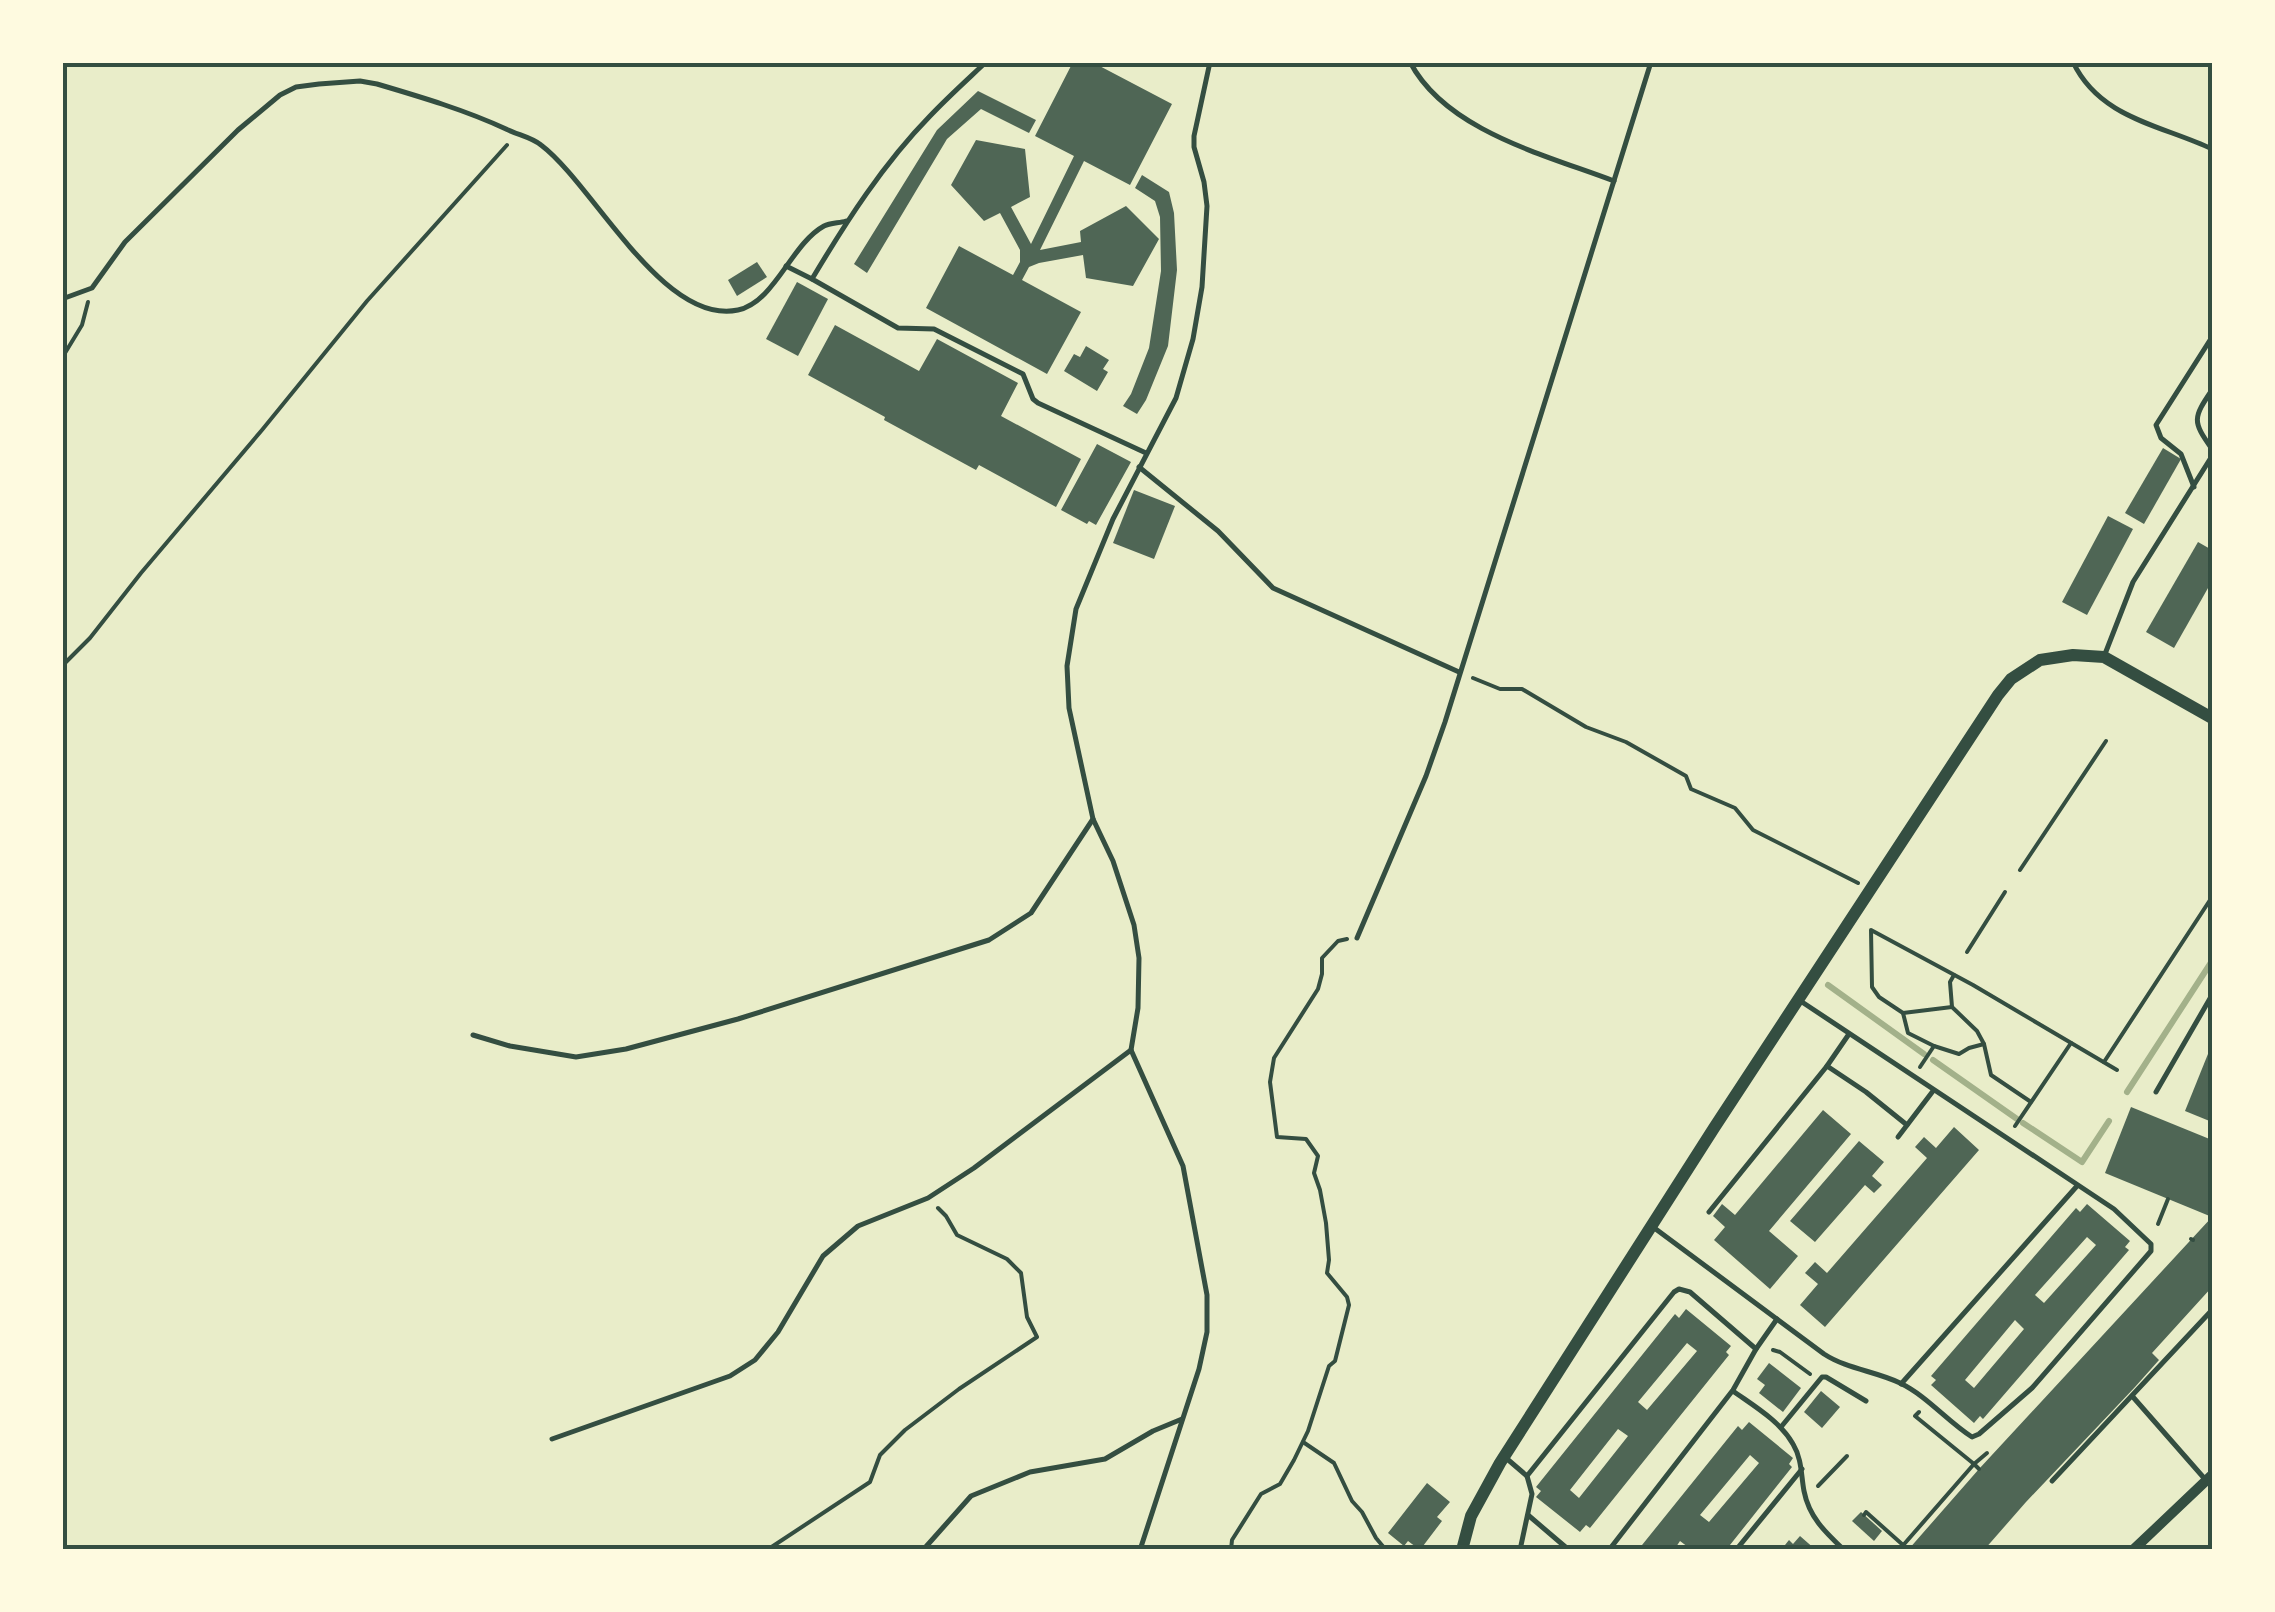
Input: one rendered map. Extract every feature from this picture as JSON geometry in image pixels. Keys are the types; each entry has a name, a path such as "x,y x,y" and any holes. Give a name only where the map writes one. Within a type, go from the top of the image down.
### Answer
{"street":[{"path":"1462,1550 1470,1516 1502,1460 1998,694 2040,660 2073,654 2104,657 2212,718"},
{"path":"2133,1550 2209,1478"}],"lane":[{"path":"812,279 846,221 928,118 986,62"},
{"path":"1140,1550 1199,1369 1207,1332 1207,1295 1184,1166 1130,1050 1138,1008 1139,958 1134,926 1113,861 1092,819 1069,708 1067,666 1076,609 1113,519 1176,398 1194,339 1202,287 1206,206 1194,136 1210,62"},
{"path":"1410,62 1418,78 1473,126 1614,182"},
{"path":"1356,938 1426,776 1651,62"},
{"path":"2073,62 2098,96 2136,121 2212,148"},
{"path":"62,299 92,288 125,242 170,196 262,108 296,86 360,81 377,84 537,141 555,157 640,260 690,300 710,309 743,309 756,301 806,242 825,226 846,221"},
{"path":"786,266 898,328 934,329 1023,374 1038,403 1146,453"},
{"path":"2194,487 2181,454 2160,438 2156,425 2212,336"},
{"path":"2104,657 2134,582 2212,452 2196,420 2212,390"},
{"path":"1138,467 1218,530 1274,588 1459,672"},
{"path":"473,1035 510,1046 576,1057 626,1049 738,1019 989,940 1031,913 1092,819"},
{"path":"2156,1092 2212,995"},
{"path":"1652,1227 1832,1359 1901,1384 1972,1437 2032,1388 2152,1252 2151,1244 2114,1208 1799,1000"},
{"path":"1708,1212 1849,1034"},
{"path":"552,1439 730,1376 755,1360 778,1332 824,1256 858,1226 928,1198 1130,1050"},
{"path":"1827,1066 1907,1125"},
{"path":"1898,1136 1933,1091"},
{"path":"1901,1384 2077,1186"},
{"path":"1527,1476 1674,1292 1690,1292 1756,1349"},
{"path":"2052,1481 2212,1310"},
{"path":"1609,1550 1733,1390 1777,1319"},
{"path":"1781,1427 1822,1377 1866,1401"},
{"path":"1733,1390 1781,1427 1792,1442 1815,1520 1844,1550"},
{"path":"2133,1397 2209,1478"},
{"path":"923,1550 971,1496 1030,1472 1104,1459 1152,1431 1182,1420"},
{"path":"1502,1460 1527,1476 1532,1494 1520,1550"},
{"path":"1736,1550 1802,1469"},
{"path":"1528,1514 1568,1550"}],"path":[{"path":"62,666 90,638 367,301 516,133"},
{"path":"62,358 82,325 92,288"},
{"path":"1459,672 1500,690 1522,689 1586,727 1626,742 1686,776 1692,789 1736,808 1753,830 1870,889"},
{"path":"2020,870 2106,741"},
{"path":"1967,952 2005,892"},
{"path":"2104,1062 2212,897"},
{"path":"1952,1006 1902,1012 1879,997 1872,987 1871,930 2117,1070"},
{"path":"1231,1550 1232,1540 1261,1494 1280,1484 1303,1442 1335,1361 1348,1306 1347,1298 1327,1273 1330,1260 1326,1223 1314,1173 1318,1156 1306,1139 1277,1137 1270,1082 1274,1058 1318,989 1322,958 1338,941 1356,938"},
{"path":"1954,975 1950,982 1952,1006 1984,1044 1993,1077 2031,1102"},
{"path":"1902,1012 1908,1033 1934,1046 1959,1054 1984,1044"},
{"path":"2014,1128 2071,1043"},
{"path":"1919,1068 1934,1046"},
{"path":"767,1550 870,1482 880,1455 904,1430 1036,1337 1027,1316 1021,1273 1007,1259 957,1235 946,1216 928,1198"},
{"path":"2158,1224 2168,1199"},
{"path":"1769,1353 1777,1350 1809,1373"},
{"path":"1919,1412 1915,1416 1976,1466"},
{"path":"1303,1442 1334,1463 1352,1501 1386,1550"},
{"path":"1864,1514 1901,1547 1987,1453"},
{"path":"1824,1483 1847,1456"}],"building":[{"path":"1073,62 1092,62 1172,104 1130,185 1084,161 1040,250 1081,242 1080,231 1126,206 1159,239 1133,286 1086,278 1083,255 1029,267 1022,280 1081,312 1047,374 926,308 959,246 1013,275 1020,262 1020,250 1000,213 984,221 951,185 976,140 1025,149 1030,197 1011,207 1031,244 1074,156 1035,136"},
{"path":"978,91 1036,120 1029,133 981,109 947,139 867,273 854,264 937,130"},
{"path":"1142,175 1169,192 1177,270 1168,346 1137,414 1123,406 1149,348 1161,271 1160,217 1155,201 1135,188"},
{"path":"757,262 767,277 737,296 728,280"},
{"path":"797,282 828,299 798,356 766,339"},
{"path":"835,325 919,371 937,339 1018,383 1001,416 1081,459 1056,507 979,465 976,470 808,375"},
{"path":"1086,346 1109,360 1103,369 1108,372 1097,391 1064,371 1074,354 1080,357"},
{"path":"1097,444 1131,462 1096,525 1061,510"},
{"path":"2163,448 2181,459 2144,524 2125,513"},
{"path":"1134,490 1175,506 1154,559 1113,543"},
{"path":"2108,516 2133,529 2087,615 2062,602"},
{"path":"2198,542 2212,550 2212,581 2174,648 2146,632"},
{"path":"2212,1044 2212,1122 2185,1111"},
{"path":"2131,1107 2212,1140 2212,1217 2105,1173"},
{"path":"1823,1110 1851,1134 1769,1231 1798,1256 1770,1289 1714,1240 1725,1227 1713,1216 1722,1204 1735,1215"},
{"path":"1954,1127 1979,1150 1825,1327 1800,1305 1818,1284 1805,1273 1815,1262 1827,1273 1927,1158 1915,1147 1924,1137 1936,1148"},
{"path":"1859,1141 1884,1162 1872,1176 1882,1185 1874,1193 1865,1185 1815,1242 1790,1221"},
{"path":"2087,1204 2130,1241 2125,1247 2129,1250 1983,1419 1980,1416 1974,1423 1931,1385 1936,1380 1931,1376 2076,1208 2080,1212","holes":["2087,1237 2096,1245 2044,1303 2035,1295","2015,1320 2024,1329 1974,1388 1965,1380"]},
{"path":"2212,1217 2212,1253 2208,1259 2212,1264 2212,1287 2152,1353 2159,1360 2135,1387 1984,1550 1908,1550 1979,1469"},
{"path":"1686,1309 1731,1346 1726,1352 1729,1355 1590,1528 1586,1525 1580,1532 1536,1497 1541,1491 1536,1487 1675,1314 1679,1318","holes":["1687,1343 1697,1351 1647,1410 1638,1402","1618,1429 1628,1436 1579,1498 1570,1490"]},
{"path":"1769,1363 1801,1388 1783,1412 1759,1393 1765,1385 1757,1379"},
{"path":"1821,1391 1840,1407 1822,1428 1804,1412"},
{"path":"1749,1422 1793,1458 1789,1464 1792,1467 1726,1550 1692,1550 1680,1541 1674,1550 1638,1550 1738,1426 1742,1430","holes":["1750,1455 1759,1463 1709,1522 1700,1515"]},
{"path":"1427,1483 1450,1502 1437,1517 1442,1521 1420,1550 1408,1541 1404,1546 1388,1533"},
{"path":"1861,1512 1882,1531 1874,1541 1852,1521"},
{"path":"1800,1536 1816,1550 1781,1550 1789,1540 1793,1544"}],"waterway":[{"path":"2127,1092 2212,961"},
{"path":"1828,985 1924,1054"},
{"path":"1933,1060 2017,1119"},
{"path":"2023,1123 2082,1162 2109,1121"}]}
